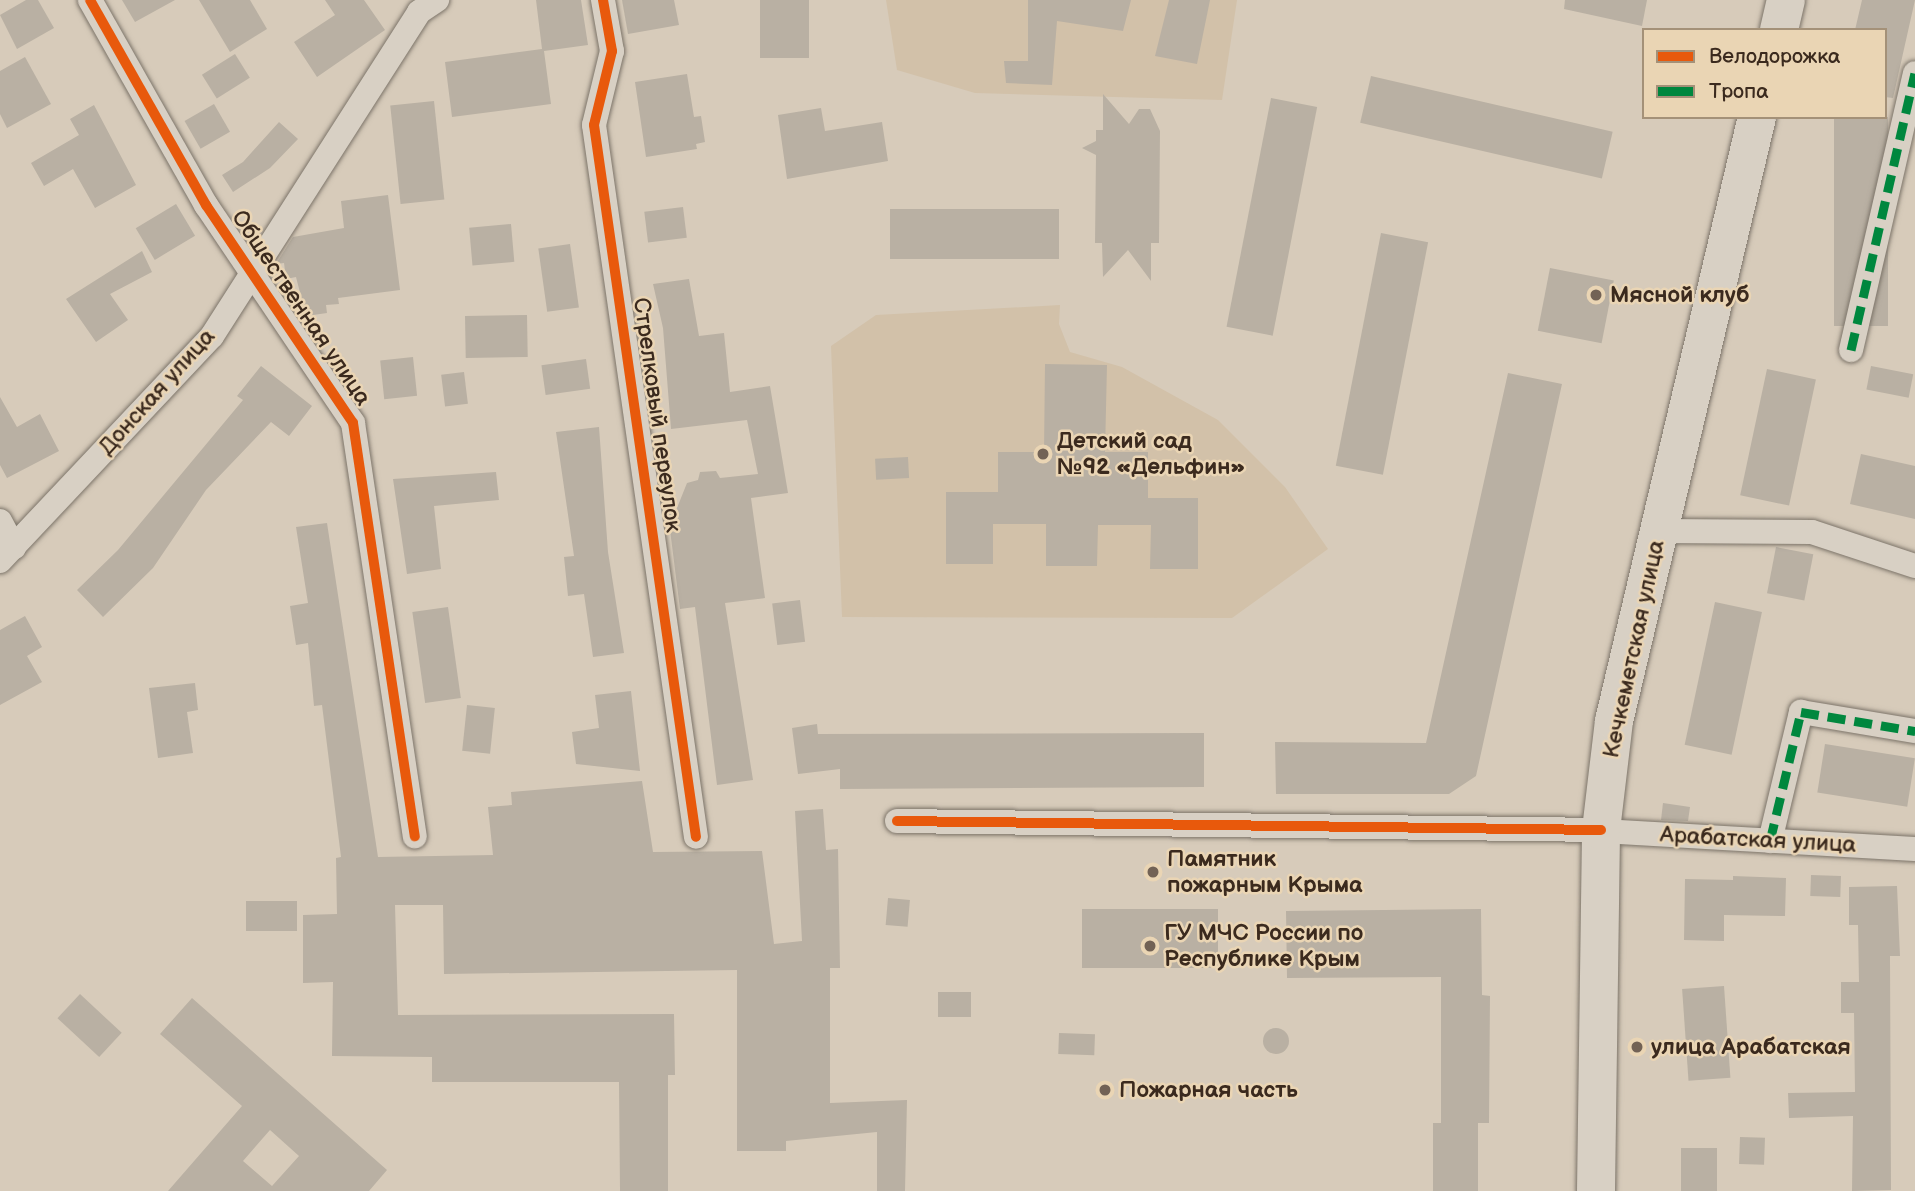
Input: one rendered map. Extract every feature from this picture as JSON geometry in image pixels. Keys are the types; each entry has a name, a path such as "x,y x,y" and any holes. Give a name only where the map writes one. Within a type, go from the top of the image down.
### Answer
{"main road":[{"path":"1779,28 1786,0"},
{"name":"Кечкеметская улица","path":"1596,1191 1601,830 1614,721 1757,119"}],"street":[{"name":"Общественная улица","path":"90,0 206,205 251,267 353,422 415,836"},
{"name":"Донская улица","path":"7,554 212,336 251,267 419,12 437,0"},
{"name":"Стрелковый переулок","path":"603,0 612,51 594,125 695,837"},
{"path":"1851,350 1908,132 1915,73"},
{"path":"0,521 7,554"},
{"path":"1658,531 1812,532 1915,566"},
{"path":"1770,841 1801,712 1915,731"},
{"name":"Арабатская улица","path":"897,821 1601,830 1915,849"}],"shaded area":[{"path":"886,0 1237,0 1222,100 975,93 897,70"},
{"name":"Детский сад №92 «Дельфин»","path":"1060,305 1059,324 1070,352 1122,367 1218,420 1285,487 1328,549 1232,618 842,617 831,346 876,315"}],"building":[{"path":"26,0 38,0 54,28 17,49 0,15"},
{"path":"122,0 175,0 135,22"},
{"path":"199,0 250,0 267,29 230,52"},
{"path":"325,0 364,0 385,30 317,77 294,42 335,15"},
{"path":"536,0 581,0 588,45 544,51 551,104 452,117 445,62 542,49"},
{"path":"622,0 674,0 679,25 628,34"},
{"path":"760,0 809,0 809,58 760,58"},
{"path":"1028,0 1131,0 1123,31 1057,21 1052,85 1006,83 1004,61 1028,61"},
{"path":"1169,0 1210,0 1197,64 1155,56"},
{"path":"1565,0 1647,0 1642,26 1564,9"},
{"path":"1862,0 1915,0 1893,98 1887,97 1887,28 1855,28"},
{"path":"235,54 250,78 217,98 202,75"},
{"path":"25,57 51,104 7,128 0,114 0,71"},
{"path":"687,74 694,117 701,116 705,142 696,144 697,149 646,157 635,82"},
{"path":"1371,76 1613,132 1602,179 1360,123"},
{"path":"1103,94 1129,124 1139,109 1150,109 1160,131 1159,243 1151,243 1151,281 1128,250 1103,277 1102,243 1095,243 1096,155 1082,148 1096,141 1096,130 1103,130"},
{"path":"1271,98 1317,107 1273,336 1227,327"},
{"path":"434,101 444,199 401,204 390,106"},
{"path":"214,104 230,132 201,149 185,121"},
{"path":"94,105 136,185 95,208 73,169 44,186 31,163 79,135 70,119"},
{"path":"821,108 825,131 882,122 888,161 787,179 778,115"},
{"path":"1888,117 1888,326 1834,326 1834,119"},
{"path":"279,122 298,139 270,168 233,192 222,175 243,162"},
{"path":"388,195 400,290 338,298 339,304 326,305 327,313 306,316 296,277 286,279 284,263 276,264 293,237 344,228 341,201"},
{"path":"176,204 195,236 155,260 136,228"},
{"path":"683,207 687,238 648,243 644,212"},
{"path":"890,209 1059,209 1059,259 890,259"},
{"path":"511,224 514,262 472,266 469,228"},
{"path":"1381,233 1428,242 1383,475 1336,466"},
{"path":"570,244 579,307 547,312 538,248"},
{"path":"142,251 152,272 110,294 128,320 96,342 66,299"},
{"path":"1550,268 1614,280 1602,343 1538,331"},
{"path":"689,279 699,336 724,333 730,392 770,386 788,493 751,498 765,598 725,603 753,780 717,785 695,607 680,609 668,514 675,513 687,483 698,480 700,472 716,471 720,478 758,474 747,420 671,429 663,328 653,284"},
{"path":"527,315 528,357 466,358 465,316"},
{"path":"413,357 417,396 384,399 380,360"},
{"path":"586,359 590,389 546,395 541,365"},
{"path":"1045,364 1107,365 1105,452 1148,452 1148,498 1198,498 1198,569 1150,569 1151,525 1098,525 1097,566 1046,566 1046,524 993,524 993,564 946,564 946,492 998,492 998,452 1044,452"},
{"path":"261,366 312,406 289,436 271,422 206,490 153,568 103,617 77,590 118,550 243,400 237,396"},
{"path":"1871,366 1913,374 1909,398 1866,390"},
{"path":"1767,369 1816,379 1789,506 1740,495"},
{"path":"464,372 468,404 445,407 441,375"},
{"path":"1508,373 1562,384 1476,776 1449,794 1276,794 1275,742 1426,743"},
{"path":"0,397 17,427 40,414 59,451 7,478 0,465"},
{"path":"599,427 608,552 624,653 593,657 584,594 568,596 564,557 574,556 556,432"},
{"path":"1861,454 1915,466 1915,519 1850,504"},
{"path":"908,457 909,478 876,480 875,459"},
{"path":"496,472 499,500 434,506 441,569 407,574 393,479"},
{"path":"327,523 378,857 493,855 488,807 512,805 511,792 642,781 653,852 762,851 774,944 802,941 795,811 823,809 826,850 838,849 840,968 830,968 830,1103 907,1100 905,1191 877,1191 877,1132 786,1141 786,1151 737,1151 737,970 444,974 443,905 395,905 398,1015 674,1014 675,1075 668,1075 668,1191 620,1191 619,1082 432,1082 432,1057 332,1056 333,982 303,983 303,915 337,914 336,858 341,857 322,705 314,706 308,643 296,645 290,606 308,603 296,527"},
{"path":"1776,547 1813,554 1804,600 1767,593"},
{"path":"800,600 805,642 777,645 772,603"},
{"path":"1715,602 1762,612 1732,755 1685,745"},
{"path":"448,607 461,698 425,703 412,612"},
{"path":"25,616 42,647 27,656 42,682 0,705 0,630"},
{"path":"195,683 198,710 187,712 193,753 158,758 149,688"},
{"path":"631,691 640,771 576,764 572,732 599,728 595,695"},
{"path":"467,705 495,708 490,754 462,751"},
{"path":"817,724 818,734 1204,733 1204,787 840,789 840,769 798,774 792,728"},
{"path":"1825,744 1915,758 1907,807 1817,792"},
{"path":"1663,803 1690,807 1688,821 1661,820"},
{"path":"1811,875 1841,876 1840,897 1810,896"},
{"path":"1733,876 1786,878 1785,916 1724,915 1724,941 1684,940 1685,879 1733,880"},
{"path":"1897,886 1900,956 1890,956 1891,1190 1852,1191 1853,1116 1789,1118 1788,1093 1855,1092 1854,1013 1841,1013 1841,982 1859,982 1858,925 1849,925 1849,887"},
{"path":"888,898 910,900 908,927 886,925"},
{"path":"246,901 297,901 297,931 246,931"},
{"name":"ГУ МЧС России по Республике Крым","path":"1082,909 1218,909 1218,968 1082,968"},
{"path":"1481,909 1482,995 1490,996 1489,1123 1478,1123 1478,1191 1433,1191 1433,1123 1441,1123 1441,977 1287,978 1286,911"},
{"path":"1724,986 1730,1078 1689,1081 1682,989"},
{"path":"938,992 971,992 971,1017 938,1017"},
{"path":"80,994 122,1033 99,1057 57,1018"},
{"path":"192,998 387,1170 369,1191 168,1191 242,1106 160,1034","holes":["270,1130 299,1156 272,1186 243,1161"]},
{"path":"1276,1028 1285,1032 1289,1041 1285,1050 1276,1054 1267,1050 1263,1041 1267,1032"},
{"path":"1059,1033 1095,1034 1094,1055 1058,1054"},
{"path":"1740,1137 1765,1138 1764,1165 1739,1164"},
{"path":"1681,1148 1717,1148 1717,1191 1681,1191"}],"marked path":[{"path":"1851,350 1915,73"},
{"path":"1770,841 1801,712 1915,731"}],"cycle path":[{"path":"90,0 206,205 353,423 415,836"},
{"path":"603,0 612,51 594,125 696,837"},
{"path":"897,821 1601,830"}],"place":[{"name":"Мясной клуб","path":"1596,295"},
{"name":"Детский сад №92 «Дельфин»","path":"1043,454"},
{"name":"Памятник пожарным Крыма","path":"1153,872"},
{"name":"ГУ МЧС России по Республике Крым","path":"1150,946"},
{"name":"улица Арабатская","path":"1637,1047"},
{"name":"Пожарная часть","path":"1105,1090"}]}
